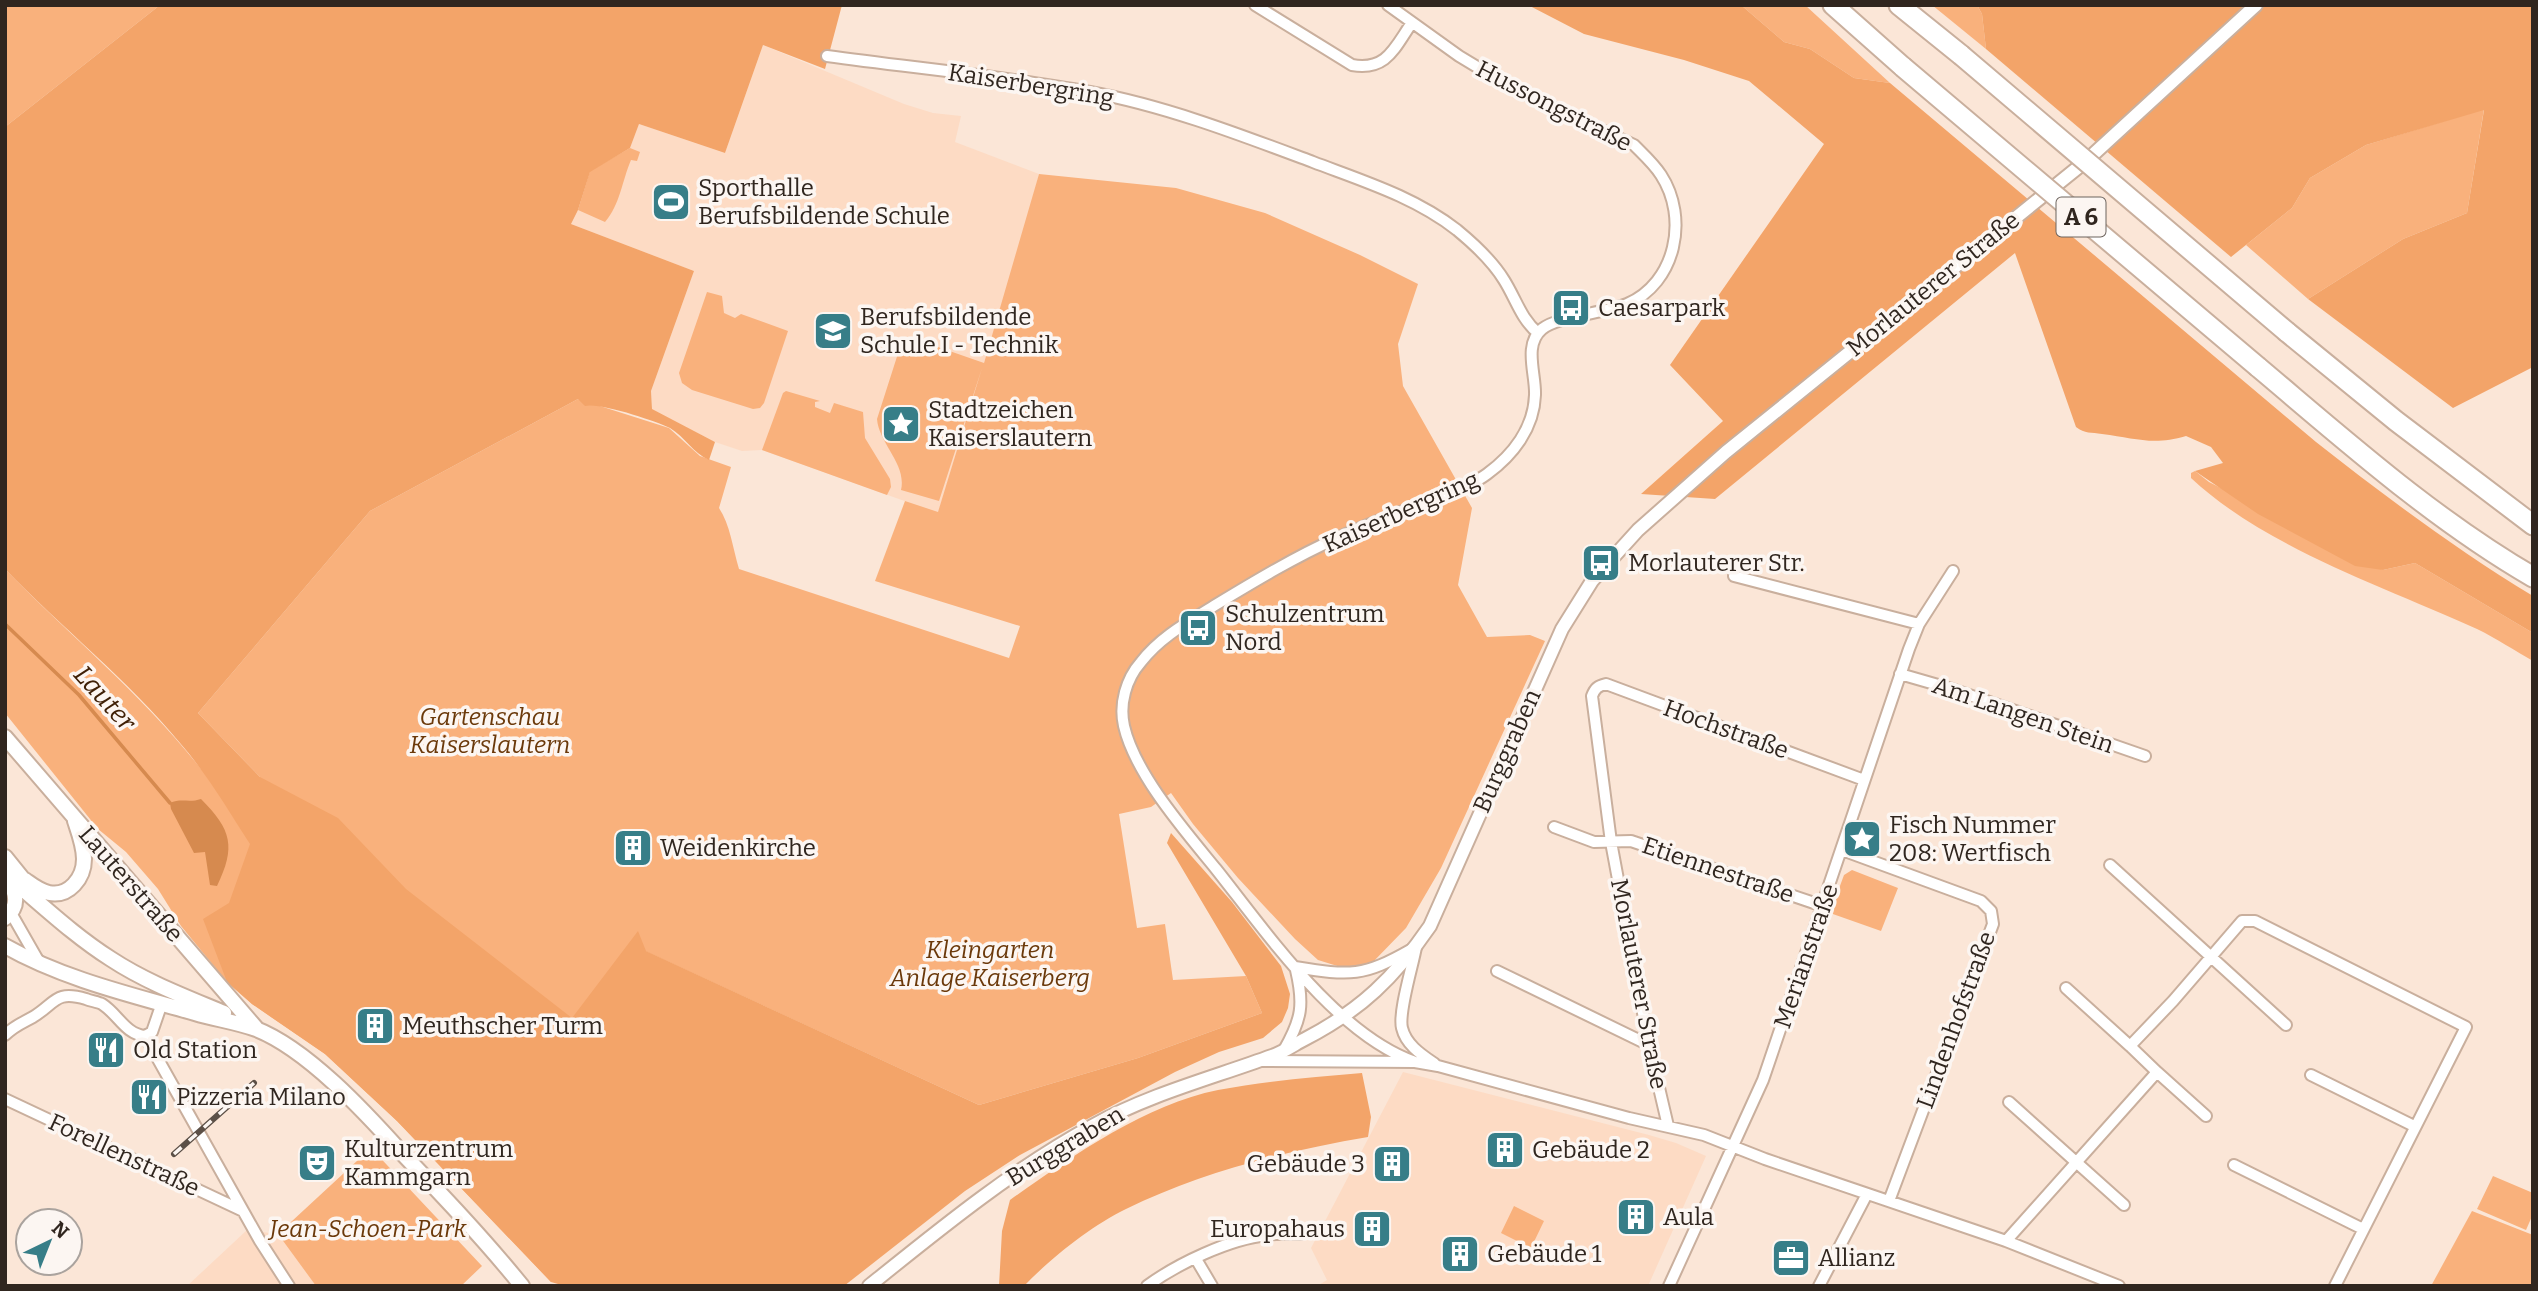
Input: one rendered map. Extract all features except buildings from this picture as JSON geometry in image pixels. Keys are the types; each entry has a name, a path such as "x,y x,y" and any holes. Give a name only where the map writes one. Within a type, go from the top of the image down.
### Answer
{"highway":[{"name":"A 6","path":"1833,5 2389,476 2469,536 2533,577"},
{"name":"A 6","path":"1899,5 2287,332 2396,421 2533,525"}],"main road":[{"name":"Lauterstraße","path":"5,737 257,1030"},
{"path":"22,878 51,894 62,893 76,883 82,870 84,854 73,817"},
{"path":"5,857 44,907"},
{"path":"5,875 86,942 126,969 257,1030"},
{"path":"5,875 16,899 8,916"},
{"name":"Lauterstraße","path":"5,946 80,978 257,1030 299,1056 340,1089 375,1123 481,1237 522,1286"},
{"name":"Lauterstraße","path":"481,1237 535,1286"}],"street":[{"path":"1255,5 1352,65 1366,68 1379,64 1389,56 1411,24"},
{"name":"Hussongstraße","path":"1388,5 1411,24 1512,88 1633,145 1650,160 1663,178 1673,202 1674,248 1666,268 1651,288 1630,303 1552,324 1538,333"},
{"name":"Morlauterer Straße","path":"1609,562 1647,522 1726,452 2086,161 2256,5"},
{"name":"Kaiserbergring","path":"827,56 1091,92 1129,101 1259,142 1360,180 1431,212 1458,231 1504,279 1521,314 1538,333 1532,352 1535,396 1527,430 1507,458 1475,483 1336,538 1247,586 1169,634 1139,664 1122,701 1124,724 1132,749 1147,776 1183,829 1295,967 1343,1016 1384,1048 1415,1062"},
{"name":"Burggraben","path":"869,1286 1021,1168 1094,1125 1151,1097 1284,1050 1363,1003 1392,977 1430,926 1562,629 1592,581 1609,562"},
{"name":"Merianstraße","path":"1733,1146 1763,1080 1919,624 1953,571"},
{"path":"1734,576 1919,624"},
{"name":"Am Langen Stein","path":"1900,674 1952,689 2145,757"},
{"name":"Hochstraße","path":"1592,696 1599,685 1606,684 1864,780"},
{"name":"Morlauterer Straße","path":"1592,696 1611,842 1649,1045 1668,1126"},
{"path":"1554,827 1594,842 1611,842"},
{"name":"Etiennestraße","path":"1611,842 1631,841 1823,906"},
{"name":"Lindenhofstraße","path":"1842,850 1981,901 1990,911 1993,924 1889,1201"},
{"path":"2110,865 2286,1025"},
{"path":"8,916 40,963"},
{"path":"2130,1046 2242,921 2255,920 2466,1027 2335,1286"},
{"path":"1284,1050 1295,1032 1301,1011 1302,995 1295,967 1349,974 1385,964 1416,947"},
{"name":"Burggraben","path":"1416,947 1403,1007 1402,1028 1410,1044 1437,1066"},
{"path":"1497,971 1649,1045"},
{"path":"2066,988 2206,1116"},
{"path":"5,1035 14,1026 33,1017 51,1000 63,995 102,1004 131,1032 145,1036 289,1286"},
{"path":"145,1036 152,1032 162,1003"},
{"path":"1255,1061 1415,1062 1668,1126 2006,1241 2094,1281 2119,1286"},
{"path":"2006,1241 2157,1072"},
{"path":"2311,1075 2414,1126"},
{"name":"Forellenstraße","path":"5,1099 244,1211"},
{"path":"2010,1102 2124,1205"},
{"path":"1669,1286 1733,1146"},
{"path":"2234,1165 2363,1229"},
{"path":"1819,1286 1867,1194"},
{"path":"1147,1286 1196,1259 1237,1241 1266,1234 1300,1234"},
{"path":"1196,1259 1212,1286"}],"shaded area":[{"path":"160,5 842,5 825,69 763,45 725,153 639,124 630,148 590,172 571,224 694,271 651,391 652,409 715,442 709,460 670,428 614,409 585,406 578,399 370,511 198,713 260,777 338,818 406,889 572,1018 638,931 646,951 979,1105 1138,1058 1262,1013 1246,976 1167,843 1171,833 1232,902 1281,966 1290,994 1282,1022 1263,1038 1219,1052 1175,1072 1020,1155 965,1191 844,1286 565,1286 551,1282 397,1121 325,1054 252,1004 227,982 203,919 229,903 250,844 199,767 160,720 5,569 5,127"},
{"path":"1528,5 1741,5 1784,42 1810,49 1854,78 1890,83 2316,442 2422,522 2533,596 2533,633 2415,563 2383,570 2355,566 2258,514 2195,471 2223,463 2211,447 2186,436 2144,440 2082,431 2076,427 2015,253 1715,499 1641,494 1723,421 1670,365 1824,144 1749,81 1684,60 1584,34"},
{"path":"1977,5 2533,5 2533,367 2453,408 2308,299 2403,239 2467,213 2484,110 2366,145 2310,178 2292,208 2231,257 1986,49 1982,14"},
{"name":"Berufsbildende Schule I - Technik","path":"763,45 904,104 933,113 961,116 955,142 1039,174 938,513 762,450 742,451 715,442 652,410 651,391 694,271 571,224 590,171 630,148 639,124 725,153"},
{"path":"201,799 219,820 228,840 227,860 217,886 210,885 205,852 194,853 171,809 170,803"},
{"path":"1403,1072 1649,1135 1706,1156 1648,1286 1317,1286 1327,1280 1311,1248"},
{"path":"1362,1073 1371,1117 1368,1137 1244,1164 1184,1184 1126,1209 1085,1233 1024,1286 999,1286 1002,1231 1010,1200 1109,1134 1163,1107 1218,1090"},
{"path":"247,1230 278,1234 316,1286 187,1286"}],"green space":[{"path":"5,5 160,5 5,127"},
{"path":"1741,5 1805,5 1890,83 1854,78 1810,49 1784,42"},
{"path":"1932,5 1977,5 1982,14 1986,49"},
{"path":"2484,109 2467,213 2403,239 2308,299 2246,245 2292,208 2310,178 2366,145"},
{"path":"630,148 640,152 637,161 631,160 617,200 605,222 578,210 590,171"},
{"path":"1039,174 1176,188 1265,213 1418,284 1398,344 1403,386 1472,508 1458,585 1487,637 1530,635 1545,641 1441,868 1406,928 1372,963 1347,969 1318,960 1238,878 1171,793 1151,807 1119,814 1137,928 1165,924 1173,980 1246,976 1262,1013 1138,1058 979,1105 645,951 551,1282 397,1121 325,1054 252,1004 227,982 181,926 158,889 126,852 98,829 5,713 5,569 131,691 201,769 260,777 198,713 370,511 578,399 669,428 700,456 731,467 719,508 729,529 739,569 1009,658 1020,626 875,581 905,501 938,512 982,368 939,501 901,490 900,471 882,437 877,419 902,341 915,339 984,363"},
{"path":"707,292 722,296 724,313 735,318 741,314 788,331 760,408 753,409 692,390 682,383 679,373"},
{"path":"786,391 820,401 815,402 815,407 830,413 834,403 863,412 865,438 890,479 891,487 887,495 762,450"},
{"path":"2195,471 2209,482 2383,570 2415,563 2533,633 2533,661 2477,629 2328,564 2254,525 2191,478 2191,473"},
{"path":"1852,870 1898,888 1881,931 1830,913 1844,875"},
{"name":"Jean-Schoen-Park","path":"371,1148 482,1266 461,1286 316,1286 278,1234"},
{"path":"2493,1176 2533,1193 2533,1214 2526,1230 2477,1209"},
{"path":"1514,1206 1544,1221 1531,1248 1501,1233"},
{"path":"2472,1211 2533,1235 2533,1286 2431,1286"}],"waterway":[{"name":"Lauter","path":"5,624 79,695 170,803"}],"railway":[{"path":"174,1154 254,1083"}],"place":[{"name":"Sporthalle Berufsbildende Schule","path":"671,202"},
{"name":"Caesarpark","path":"1571,308"},
{"name":"Berufsbildende Schule I - Technik","path":"833,331"},
{"name":"Stadtzeichen Kaiserslautern","path":"901,424"},
{"name":"Morlauterer Str.","path":"1601,563"},
{"name":"Schulzentrum Nord","path":"1198,628"},
{"name":"Fisch Nummer 208: Wertfisch","path":"1862,839"},
{"name":"Weidenkirche","path":"633,848"},
{"name":"Meuthscher Turm","path":"375,1026"},
{"name":"Old Station","path":"106,1050"},
{"name":"Pizzeria Milano","path":"149,1097"},
{"name":"Gebäude 2","path":"1505,1150"},
{"name":"Kulturzentrum Kammgarn","path":"317,1163"},
{"name":"Gebäude 3","path":"1392,1164"},
{"name":"Aula","path":"1636,1217"},
{"name":"Europahaus","path":"1372,1229"},
{"name":"Gebäude 1","path":"1460,1254"},
{"name":"Allianz","path":"1791,1258"}],"park label":[{"name":"Gartenschau Kaiserslautern","path":"490,731"},
{"name":"Kleingarten Anlage Kaiserberg","path":"990,964"}]}
